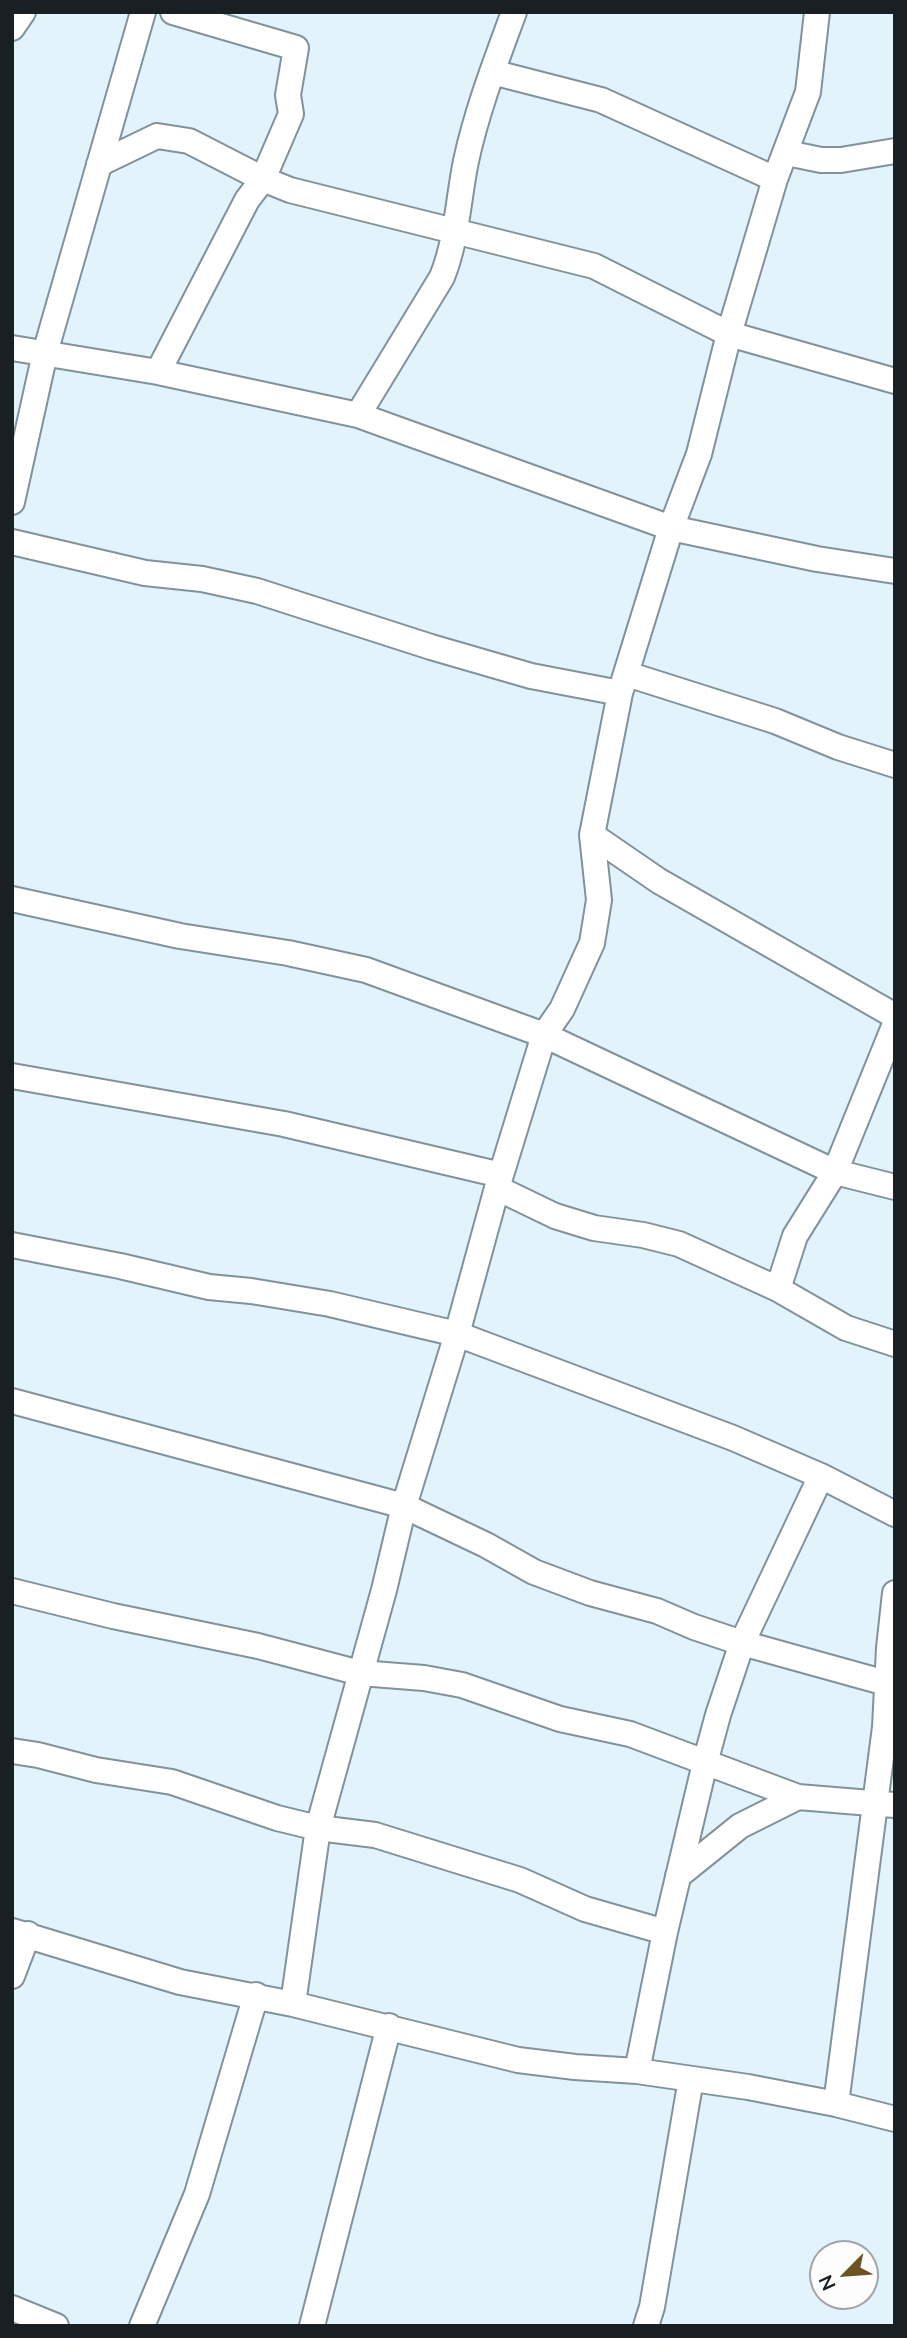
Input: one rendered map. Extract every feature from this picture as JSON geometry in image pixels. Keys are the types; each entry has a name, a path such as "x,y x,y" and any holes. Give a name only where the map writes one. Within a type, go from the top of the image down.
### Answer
{"street":[{"path":"12,28 23,12"},
{"path":"12,502 45,353 143,12"},
{"path":"158,372 247,200 263,179 291,114 288,94 296,48 173,12"},
{"path":"358,415 442,277 451,254 466,161 483,97 514,12"},
{"path":"293,2004 318,1828 384,1590 404,1506 544,1035 562,1009 592,943 599,900 592,835 623,684 671,528 699,454 729,334 775,179 808,92 817,12"},
{"path":"492,72 601,100 775,179"},
{"path":"99,164 156,136 188,141 290,190 594,266 729,334 895,381"},
{"path":"787,153 821,160 841,160 895,151"},
{"path":"12,348 158,372 358,415 671,528 817,559 895,571"},
{"path":"12,542 145,573 202,579 257,591 518,672 623,684 775,721 838,747 895,765"},
{"path":"592,835 659,881 895,1016"},
{"path":"12,899 180,936 288,953 366,970 544,1035 835,1172 895,1187"},
{"path":"778,1289 795,1236 835,1172 895,1024"},
{"path":"12,1076 284,1124 499,1181 555,1216 594,1228 643,1235 679,1244 778,1289 846,1328 895,1344"},
{"path":"12,1245 209,1287 330,1304 457,1334 733,1438 821,1476 895,1514"},
{"path":"12,1401 404,1506 486,1545 534,1572 590,1594 657,1611 742,1643 887,1683"},
{"path":"637,2071 705,1763 742,1643 821,1476"},
{"path":"12,1591 113,1616 258,1646 360,1674 424,1678 462,1685 560,1719 630,1734 798,1797 885,1803"},
{"path":"836,2104 885,1803 887,1683 895,1593"},
{"path":"12,1751 96,1770 172,1782 277,1818 318,1828 375,1835 520,1880 584,1909 666,1932"},
{"path":"678,1876 740,1826 798,1797"},
{"path":"12,1976 20,1933 180,1982 256,1995 518,2060 637,2071 748,2087 836,2104 895,2119"},
{"path":"142,2326 197,2194 256,1995"},
{"path":"312,2326 389,2026"},
{"path":"646,2326 652,2306 691,2080"},
{"path":"12,2308 55,2326"}]}
